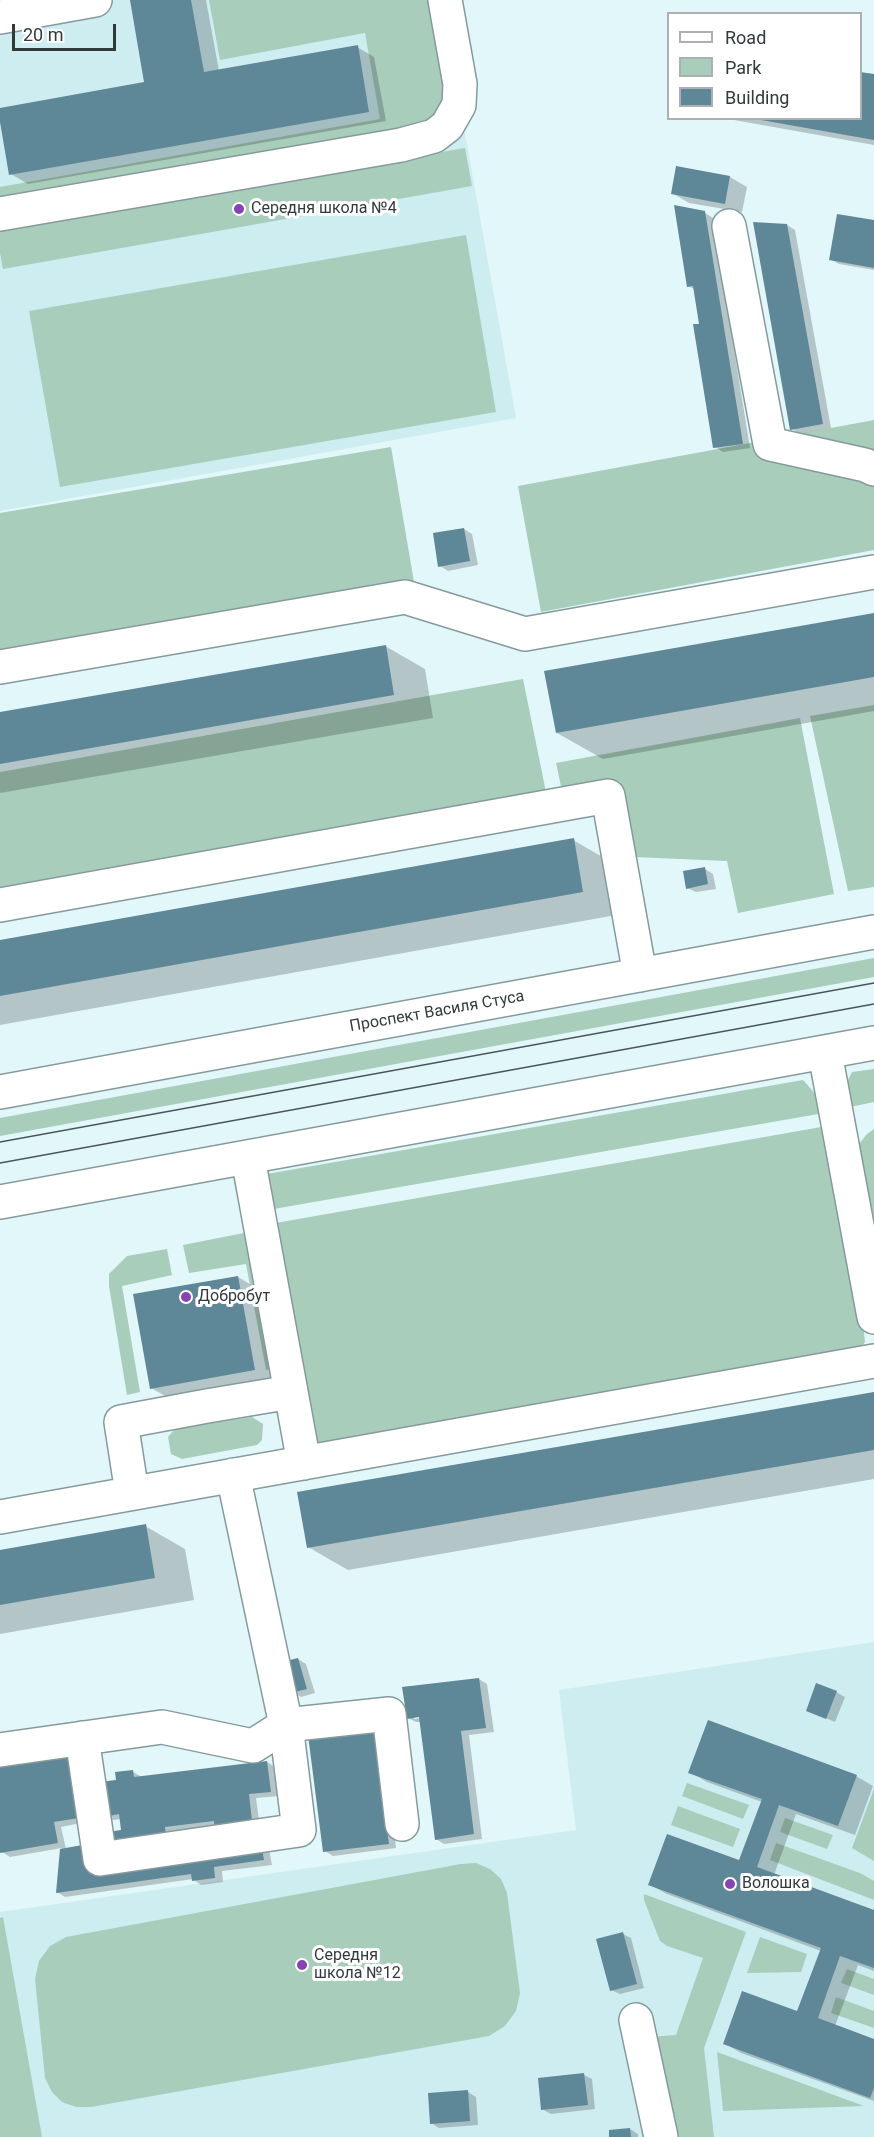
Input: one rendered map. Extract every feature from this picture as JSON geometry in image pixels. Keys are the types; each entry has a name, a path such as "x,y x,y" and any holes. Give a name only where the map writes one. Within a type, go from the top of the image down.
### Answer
{"street":[{"path":"0,17 96,0"},
{"path":"0,214 389,147 434,136 447,126 459,105 460,84 445,0"},
{"path":"729,226 770,444 874,469"},
{"path":"0,667 405,597 525,634 874,572"},
{"path":"0,905 608,796 640,975"},
{"name":"Проспект Василя Стуса","path":"0,1092 874,932"},
{"path":"0,1202 874,1043"},
{"path":"825,1053 871,1282 874,1317"},
{"path":"248,1158 304,1463"},
{"path":"0,1517 874,1361"},
{"path":"132,1493 121,1422 291,1392"},
{"path":"82,1738 100,1859 299,1830 286,1725 233,1475"},
{"path":"0,1750 162,1727 253,1746 286,1725 389,1714 402,1824"},
{"path":"636,2020 661,2137"}],"shaded area":[{"name":"Середня школа №4","path":"0,0 441,0 516,418 0,511"},
{"path":"874,1642 874,2137 0,2137 0,1912 576,1830 559,1690"}],"green space":[{"path":"209,0 434,0 449,102 429,128 0,204 0,187 380,119 365,33 220,60"},
{"path":"465,148 472,186 3,269 0,230"},
{"path":"466,235 496,412 60,487 29,311"},
{"path":"874,420 874,550 541,612 518,486"},
{"path":"391,447 414,582 0,652 0,513"},
{"path":"523,679 548,802 0,896 0,772"},
{"path":"874,705 874,887 848,891 810,716"},
{"path":"800,718 834,894 738,913 727,861 633,857 620,782 562,791 556,763"},
{"path":"874,958 874,977 0,1136 0,1118"},
{"path":"874,1069 874,1102 845,1108 847,1082 852,1072"},
{"path":"803,1080 819,1098 824,1113 268,1210 261,1175"},
{"path":"827,1126 860,1298 865,1342 860,1349 324,1452 312,1442 270,1224"},
{"path":"874,1129 874,1258 855,1149"},
{"path":"254,1231 278,1368 266,1370 246,1264 189,1273 183,1245"},
{"path":"167,1249 172,1275 122,1286 140,1392 127,1395 109,1274 127,1256"},
{"path":"252,1417 263,1424 262,1440 257,1445 182,1459 171,1454 168,1437 173,1431 185,1427"},
{"path":"687,1783 749,1805 743,1819 682,1796"},
{"path":"874,1789 874,1861 852,1848"},
{"path":"678,1806 740,1829 733,1847 671,1825"},
{"path":"785,1818 833,1835 827,1849 780,1832"},
{"path":"776,1843 860,1873 874,1881 874,1900 770,1860"},
{"path":"476,1863 490,1869 501,1879 507,1893 520,1993 516,2011 505,2026 489,2036 91,2107 76,2107 62,2102 52,2092 45,2078 35,1979 39,1961 50,1946 66,1937"},
{"path":"644,1894 746,1932 704,2048 714,2137 670,2137 649,2037 676,2035 703,1958 667,1946 660,1941 644,1900"},
{"path":"3,1917 42,2137 0,2137 0,1918"},
{"path":"760,1937 807,1954 801,1972 747,1973"},
{"path":"847,1969 874,1979 874,1995 841,1983"},
{"path":"836,1997 874,2011 874,2028 831,2013"},
{"path":"717,2052 864,2106 723,2111"}],"building":[{"path":"130,0 191,0 204,72 358,45 369,112 9,175 0,122 0,108 144,82"},
{"path":"862,72 874,74 874,140 761,120 862,120"},
{"path":"676,166 730,176 725,204 671,194"},
{"path":"674,205 705,211 743,444 713,448 693,324 699,324 693,286 687,287"},
{"path":"837,214 874,220 874,268 829,260"},
{"path":"753,222 787,224 823,424 790,430"},
{"path":"464,528 470,561 438,567 433,533"},
{"path":"874,613 874,677 556,733 544,671"},
{"path":"386,645 394,695 0,764 0,712"},
{"path":"574,838 583,892 0,996 0,940"},
{"path":"705,867 708,884 686,889 683,871"},
{"path":"238,1276 255,1370 150,1389 133,1294"},
{"path":"874,1392 874,1450 307,1548 297,1492"},
{"path":"146,1524 155,1578 0,1605 0,1550"},
{"path":"298,1658 307,1689 291,1693 282,1662"},
{"path":"479,1678 486,1728 461,1731 474,1834 435,1840 419,1717 407,1719 402,1687"},
{"path":"816,1683 837,1691 826,1719 806,1711"},
{"path":"708,1720 857,1775 838,1826 779,1805 757,1867 874,1910 874,1968 840,1956 818,2018 874,2039 874,2088 870,2098 723,2044 742,1991 797,2011 821,1948 648,1885 667,1834 739,1860 762,1799 688,1773"},
{"path":"373,1726 389,1844 323,1852 308,1735"},
{"path":"67,1753 79,1818 54,1822 58,1843 0,1853 0,1765"},
{"path":"267,1761 271,1792 249,1794 253,1830 215,1835 214,1821 165,1827 167,1844 109,1851 107,1832 121,1830 119,1814 104,1817 99,1782 116,1780 115,1772 133,1770 134,1777"},
{"path":"261,1843 264,1860 214,1867 215,1878 192,1881 191,1874 56,1893 60,1849 88,1844 87,1871"},
{"path":"623,1932 637,1984 610,1991 596,1939"},
{"path":"584,2073 588,2105 541,2110 538,2078"},
{"path":"468,2090 470,2121 430,2124 428,2093"},
{"path":"630,2128 631,2137 609,2137 609,2130"}],"tram line":[{"path":"0,1142 874,983"},
{"path":"0,1163 874,1004"}],"place":[{"name":"Середня школа №4","path":"239,209"},
{"name":"Добробут","path":"186,1297"},
{"name":"Волошка","path":"730,1884"},
{"name":"Середня школа №12","path":"302,1965"}]}
